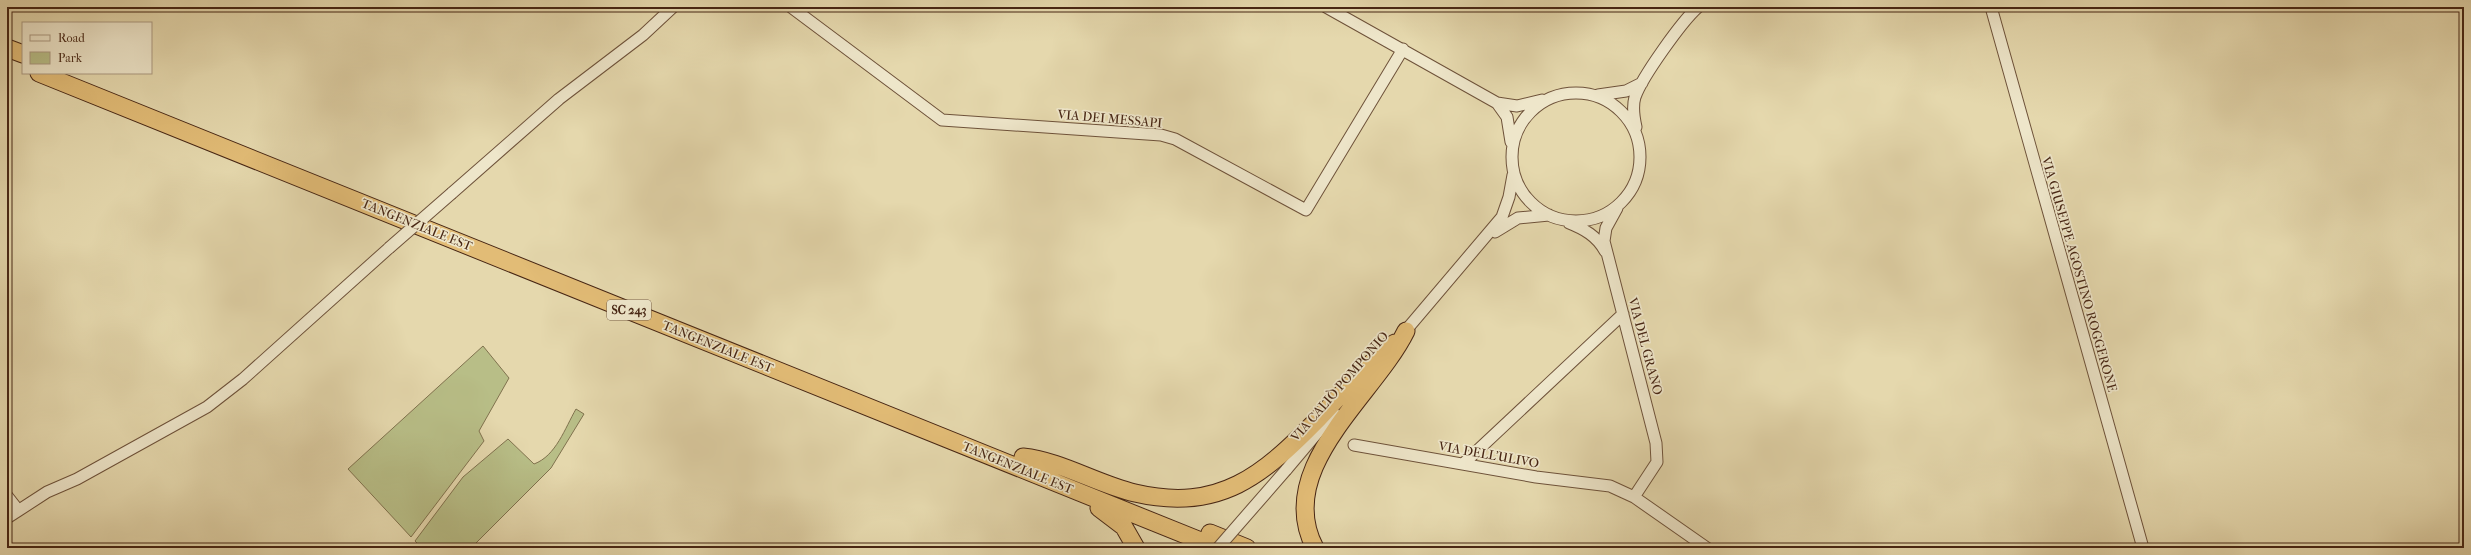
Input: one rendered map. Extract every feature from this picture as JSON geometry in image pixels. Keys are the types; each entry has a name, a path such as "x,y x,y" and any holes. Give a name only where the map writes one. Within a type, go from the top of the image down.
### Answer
{"highway":[{"path":"7,48 22,54"},
{"path":"7,60 22,67"},
{"name":"TANGENZIALE EST","path":"41,74 1218,548"},
{"name":"TANGENZIALE EST","path":"72,74 1247,548"},
{"path":"1023,457 1037,459 1117,489 1136,494 1172,499 1209,495 1228,489 1264,470 1295,442 1386,348 1400,337"},
{"path":"1315,548 1306,525 1304,511 1307,483 1322,454 1350,410 1399,345 1400,337"},
{"path":"1001,460 1010,469 1107,512 1124,527 1136,548"}],"street":[{"path":"7,518 18,510 206,407 243,379 388,248 559,99 643,35 673,7"},
{"name":"VIA DEI MESSAPI","path":"791,7 942,120 1161,135 1175,139 1306,210 1403,49"},
{"path":"1326,7 1497,103 1517,106 1549,98"},
{"name":"VIA CALIÒ POMPONIO","path":"1644,81 1634,88 1614,94 1596,95 1579,92 1549,98 1527,115 1516,132 1511,152 1513,172 1520,189 1527,199 1549,216 1561,220 1580,221 1592,219 1617,208 1629,193 1638,175 1641,158 1633,106 1638,90 1644,81 1671,38 1698,7"},
{"name":"VIA GIUSEPPE AGOSTINO ROGGERONE","path":"1991,7 2142,548"},
{"name":"VIA CALIÒ POMPONIO","path":"1596,95 1608,101 1623,112 1633,126 1639,141"},
{"path":"1497,103 1508,117 1511,152"},
{"name":"VIA CALIÒ POMPONIO","path":"1218,548 1482,242 1506,208 1513,172"},
{"path":"1608,257 1604,234 1617,208"},
{"name":"VIA CALIÒ POMPONIO","path":"1482,242 1499,228 1518,218 1549,216"},
{"path":"1561,220 1593,235 1600,243 1608,257"},
{"name":"VIA DEL GRANO","path":"1608,257 1656,443 1657,462 1634,497"},
{"path":"1463,464 1623,314"},
{"name":"VIA DELL'ULIVO","path":"1354,445 1536,477 1610,486 1620,489 1634,497 1707,548"},
{"path":"7,496 18,510"}],"green space":[{"path":"483,346 509,378 479,431 484,441 411,537 348,469"},
{"path":"576,409 584,414 551,468 471,548 422,548 415,541 463,477 508,439 534,464 542,460 554,448 564,433"}]}
